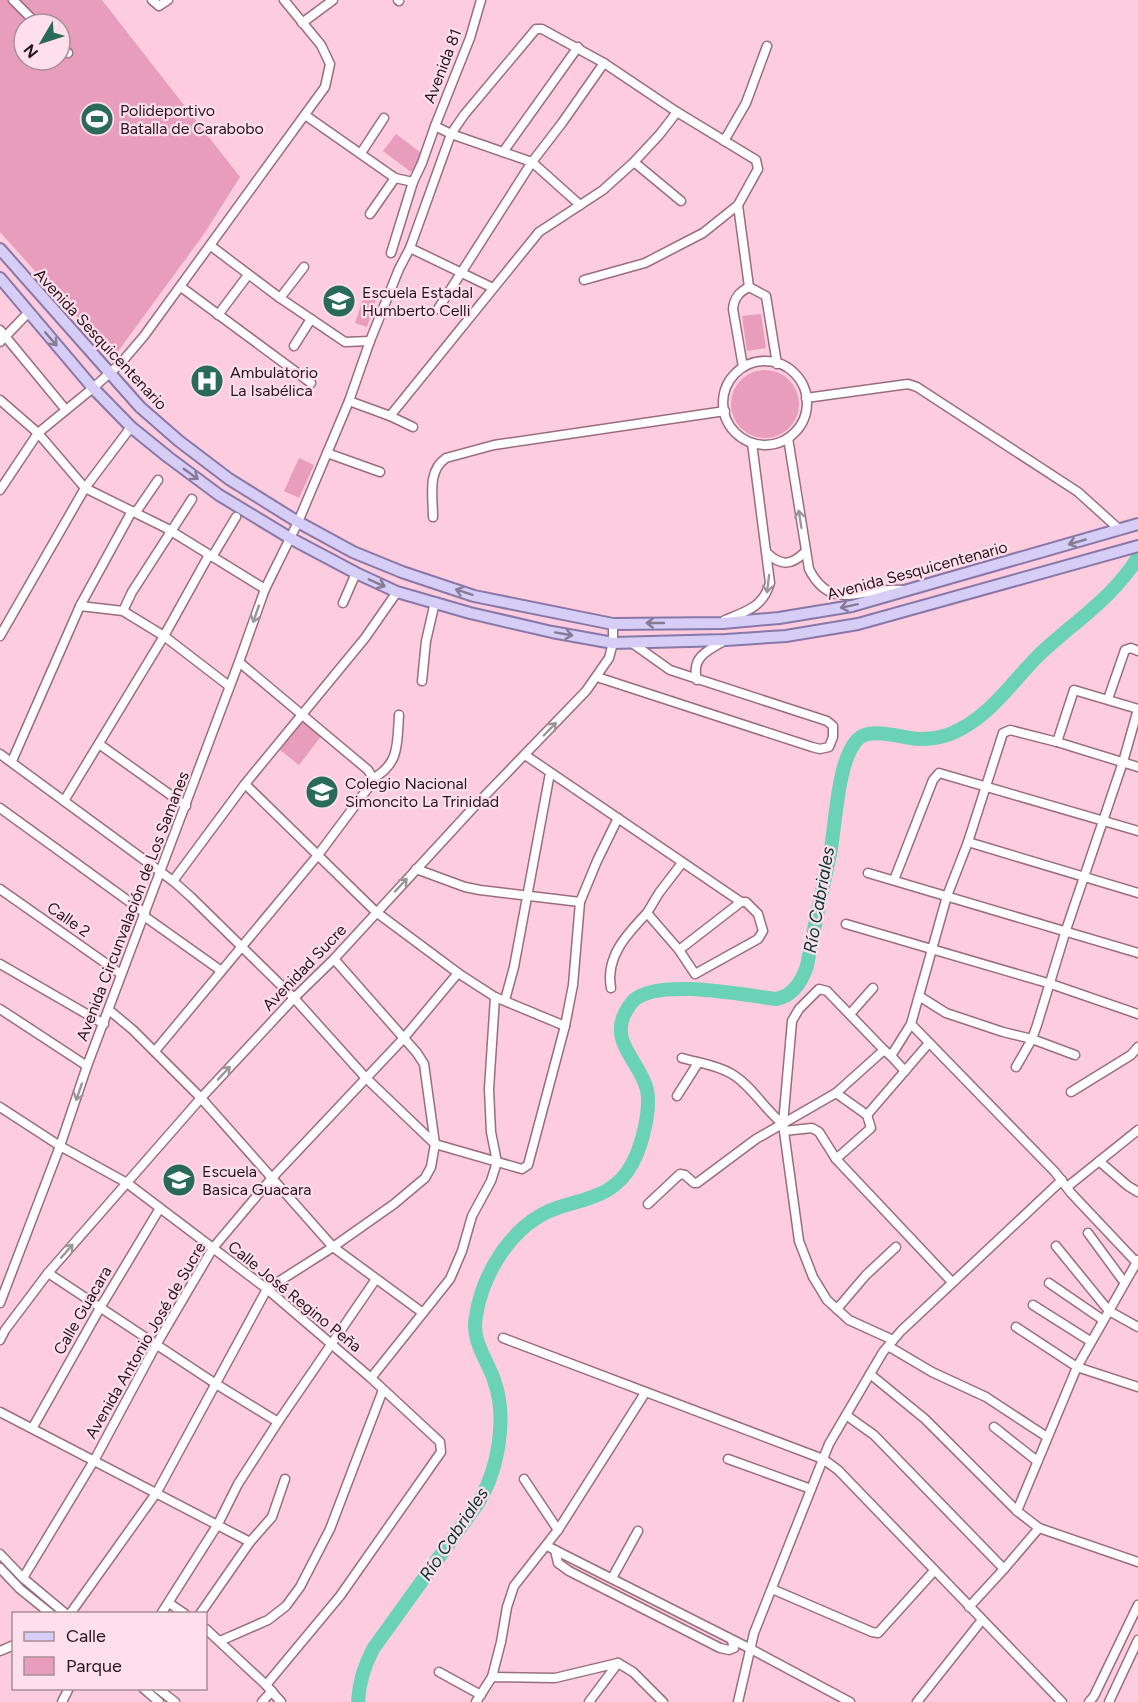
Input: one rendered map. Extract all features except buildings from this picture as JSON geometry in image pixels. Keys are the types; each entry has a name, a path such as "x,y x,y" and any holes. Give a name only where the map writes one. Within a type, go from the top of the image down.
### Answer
{"main road":[{"name":"Avenida Sesquicentenario","path":"0,249 140,407 179,441 229,479 352,552 465,593 613,624 719,623 779,618 852,606 1136,525"},
{"name":"Avenida Sesquicentenario","path":"0,278 93,388 131,427 219,495 290,538 356,573 397,592 470,613 613,643 786,636 858,624 1134,548"}],"street":[{"path":"13,0 25,12"},
{"path":"152,0 159,6 168,0"},
{"path":"0,490 38,433 110,373 144,336 325,87 330,64 321,45 284,0"},
{"path":"302,23 333,0"},
{"name":"Avenida 81","path":"481,0 470,38 435,126 451,134 532,162"},
{"name":"Avenida Circunvalación de Los Samanes","path":"0,1303 60,1146 121,974 240,662 265,589 298,522 349,401 370,341 399,269 410,248 451,134 464,115 536,29 542,29 578,47"},
{"path":"724,141 746,103 766,46"},
{"path":"503,152 578,47 677,112 756,160 758,169 738,205 703,233 645,263 584,280"},
{"path":"438,309 532,162 604,63"},
{"path":"390,416 539,232 603,190 634,162 677,112"},
{"path":"305,115 395,178 412,182"},
{"path":"361,153 384,118"},
{"path":"390,253 412,182 422,163 435,126"},
{"path":"532,162 580,205"},
{"path":"634,162 681,201"},
{"path":"370,214 395,178"},
{"path":"738,205 749,287"},
{"path":"211,246 280,298 345,342 370,341"},
{"path":"410,248 493,288"},
{"path":"280,298 304,267"},
{"path":"218,315 248,275"},
{"path":"181,287 311,383"},
{"path":"749,287 766,296 777,364"},
{"path":"743,368 733,309 734,301 741,291 749,287"},
{"path":"28,313 2,336 66,410"},
{"path":"294,346 311,319"},
{"path":"756,362 777,364 795,374 802,385 806,398 806,411 801,424 788,438 768,445 752,443 732,429 724,411 726,389 732,377 743,368 756,362"},
{"path":"806,398 908,384 917,387 1078,492 1120,530"},
{"path":"0,400 38,433 86,488 172,532 265,589"},
{"path":"349,401 413,427"},
{"path":"433,517 433,473 440,462 446,458 494,445 724,411"},
{"path":"0,636 86,488 131,427"},
{"path":"788,438 805,552 816,584 827,593 841,595 889,588 908,590"},
{"path":"719,623 758,605 767,594 770,583 752,443"},
{"path":"327,453 380,472"},
{"path":"12,761 80,606 134,512 158,480"},
{"path":"123,611 132,592 192,499"},
{"path":"64,801 210,556 236,517"},
{"path":"767,553 783,564 792,563 805,552"},
{"path":"343,603 356,573"},
{"path":"173,881 245,784 365,638 397,592"},
{"path":"422,681 426,641 435,602"},
{"path":"80,606 123,611 164,636 229,686"},
{"name":"Avenidad Sucre","path":"2,1334 48,1273 201,1098 294,998 334,959 416,868 586,691 609,658 613,643 613,624"},
{"path":"697,680 695,673 699,658 704,652 726,640"},
{"path":"597,677 820,750 829,747 833,737 833,726 827,721 670,670 632,643"},
{"path":"1108,699 1125,650 1131,648 1138,651"},
{"path":"240,662 368,770 372,779"},
{"path":"1016,1067 1032,1039 1051,984 1066,930 1123,762 1138,709 1073,691 1057,742"},
{"path":"154,1051 318,855 367,790 372,779 383,773 392,763 397,748 399,715"},
{"path":"648,1204 680,1174 697,1183 756,1139 783,1127 836,1094 887,1053 911,1024 947,896 968,842 1002,736 1006,732 1010,730 1057,742 1138,767"},
{"path":"99,744 186,806"},
{"path":"0,754 173,881 294,998 365,1077 435,1144 522,1169 528,1165 565,1026 573,985 580,902 618,818"},
{"path":"525,755 682,863 741,902 746,902 758,914 764,931 758,939 696,974 647,913"},
{"path":"505,1000 514,967 550,773"},
{"path":"894,880 936,774 942,773 985,785 1138,831"},
{"path":"245,784 376,912 458,973 495,997 565,1026"},
{"path":"0,808 220,970"},
{"path":"968,842 1138,893"},
{"path":"611,988 609,978 619,946 647,913 682,863"},
{"path":"416,868 465,887 580,902"},
{"path":"868,873 1138,953"},
{"name":"Calle 2","path":"0,889 121,974"},
{"path":"679,950 741,902"},
{"path":"846,924 1051,984 1138,1014"},
{"path":"69,1612 158,1492 267,1288 333,1247 394,1204 425,1178 431,1167 435,1144 424,1064 417,1053 334,959"},
{"path":"0,964 104,1024"},
{"name":"Avenida Antonio José de Sucre","path":"23,1578 95,1459 156,1346 213,1248 271,1179 403,1039 458,973"},
{"path":"905,1071 822,988 800,1009 792,1022 783,1127 799,1241 813,1277 827,1300 849,1320 891,1343 932,1372 986,1397 1047,1437"},
{"path":"849,1014 873,988"},
{"path":"919,996 946,1013 1076,1055"},
{"path":"371,1378 450,1279 462,1251 472,1216 491,1181 497,1162 491,1132 489,1089 495,997"},
{"path":"0,1009 87,1066"},
{"path":"109,1010 201,1098 333,1247 423,1313"},
{"path":"911,1024 1137,1262 1077,1367 1017,1511"},
{"path":"867,1115 929,1043"},
{"path":"1071,1092 1135,1058 1138,1047"},
{"path":"682,1058 714,1066 732,1074 743,1082 783,1127 816,1129 836,1159 952,1282"},
{"path":"676,1096 698,1063"},
{"path":"836,1094 867,1115 871,1128 836,1159"},
{"name":"Calle José Regino Peña","path":"0,1107 60,1146 127,1183 267,1288 371,1378 440,1442 441,1452 340,1596 269,1688"},
{"path":"738,1702 749,1648 829,1444 891,1343 952,1282 1064,1183 1099,1161 1138,1130"},
{"path":"1099,1161 1138,1192"},
{"name":"Calle Guacara","path":"33,1428 100,1308 160,1208"},
{"path":"1088,1233 1124,1282"},
{"path":"1056,1246 1108,1311 1138,1327"},
{"path":"837,1309 896,1247"},
{"path":"48,1273 156,1346 278,1422"},
{"path":"162,1612 218,1524 238,1484 376,1279"},
{"path":"1049,1283 1102,1320"},
{"path":"1033,1305 1090,1341"},
{"path":"1016,1326 1077,1367 1138,1387"},
{"path":"503,1338 823,1459 837,1470 1062,1702"},
{"path":"870,1374 925,1419 1017,1511 1039,1528 1138,1562"},
{"path":"220,1641 268,1620 286,1606 300,1587 330,1529 383,1390"},
{"path":"439,1672 478,1698 492,1677 507,1607 514,1586 526,1568 551,1548 558,1530 645,1392"},
{"path":"0,1412 95,1459 250,1542"},
{"path":"846,1415 874,1435 1004,1569"},
{"path":"994,1427 1037,1461"},
{"path":"728,1459 811,1489"},
{"path":"201,1612 250,1542 272,1517 285,1479"},
{"path":"524,1479 558,1530"},
{"path":"969,1606 1039,1528"},
{"path":"612,1578 638,1531"},
{"path":"551,1548 850,1702"},
{"path":"551,1548 558,1563 569,1571 625,1601 720,1648 729,1650 734,1648 732,1641"},
{"path":"0,1554 23,1578 66,1612"},
{"path":"0,1568 20,1589"},
{"path":"772,1589 878,1633 934,1571"},
{"path":"0,1575 49,1612"},
{"path":"169,1603 182,1612"},
{"path":"1089,1702 1138,1605"},
{"path":"917,1702 982,1620"},
{"path":"207,1630 281,1702"},
{"path":"1109,1702 1138,1640"},
{"path":"492,1677 555,1678 618,1663 633,1672 663,1702"},
{"path":"589,1702 618,1663"},
{"path":"262,1702 269,1688"},
{"path":"144,1690 159,1702"},
{"path":"158,1690 174,1702"}],"green space":[{"name":"Polideportivo Batalla de Carabobo","path":"0,0 102,0 240,177 204,234 116,354 80,321 0,232"},
{"path":"396,134 424,155 411,172 383,151"},
{"path":"364,296 376,299 367,327 355,323"},
{"path":"761,314 766,348 747,351 742,316"},
{"path":"758,370 772,370 784,375 794,385 799,404 794,423 784,433 772,438 758,438 746,433 736,423 731,411 731,397 736,385 746,375"},
{"path":"299,458 314,465 299,498 284,491"},
{"path":"303,720 322,735 299,765 280,750"}],"waterway":[{"name":"Río Cabriales","path":"358,1702 362,1675 373,1649 476,1506 484,1493 495,1462 500,1428 498,1395 477,1341 475,1325 480,1299 493,1266 514,1237 541,1215 599,1194 617,1183 632,1164 639,1148 647,1117 648,1098 644,1080 628,1053 621,1035 621,1025 630,1005 646,993 663,990 702,990 776,999 792,991 807,966 830,854 841,778 850,750 857,740 862,736 877,733 918,739 934,738 950,734 977,719 1041,653 1117,585 1138,557"}],"place":[{"name":"Polideportivo Batalla de Carabobo","path":"97,119"},
{"name":"Escuela Estadal Humberto Celli","path":"339,301"},
{"name":"Ambulatorio La Isabélica","path":"207,381"},
{"name":"Colegio Nacional Simoncito La Trinidad","path":"322,792"},
{"name":"Escuela Basica Guacara","path":"179,1180"}]}
